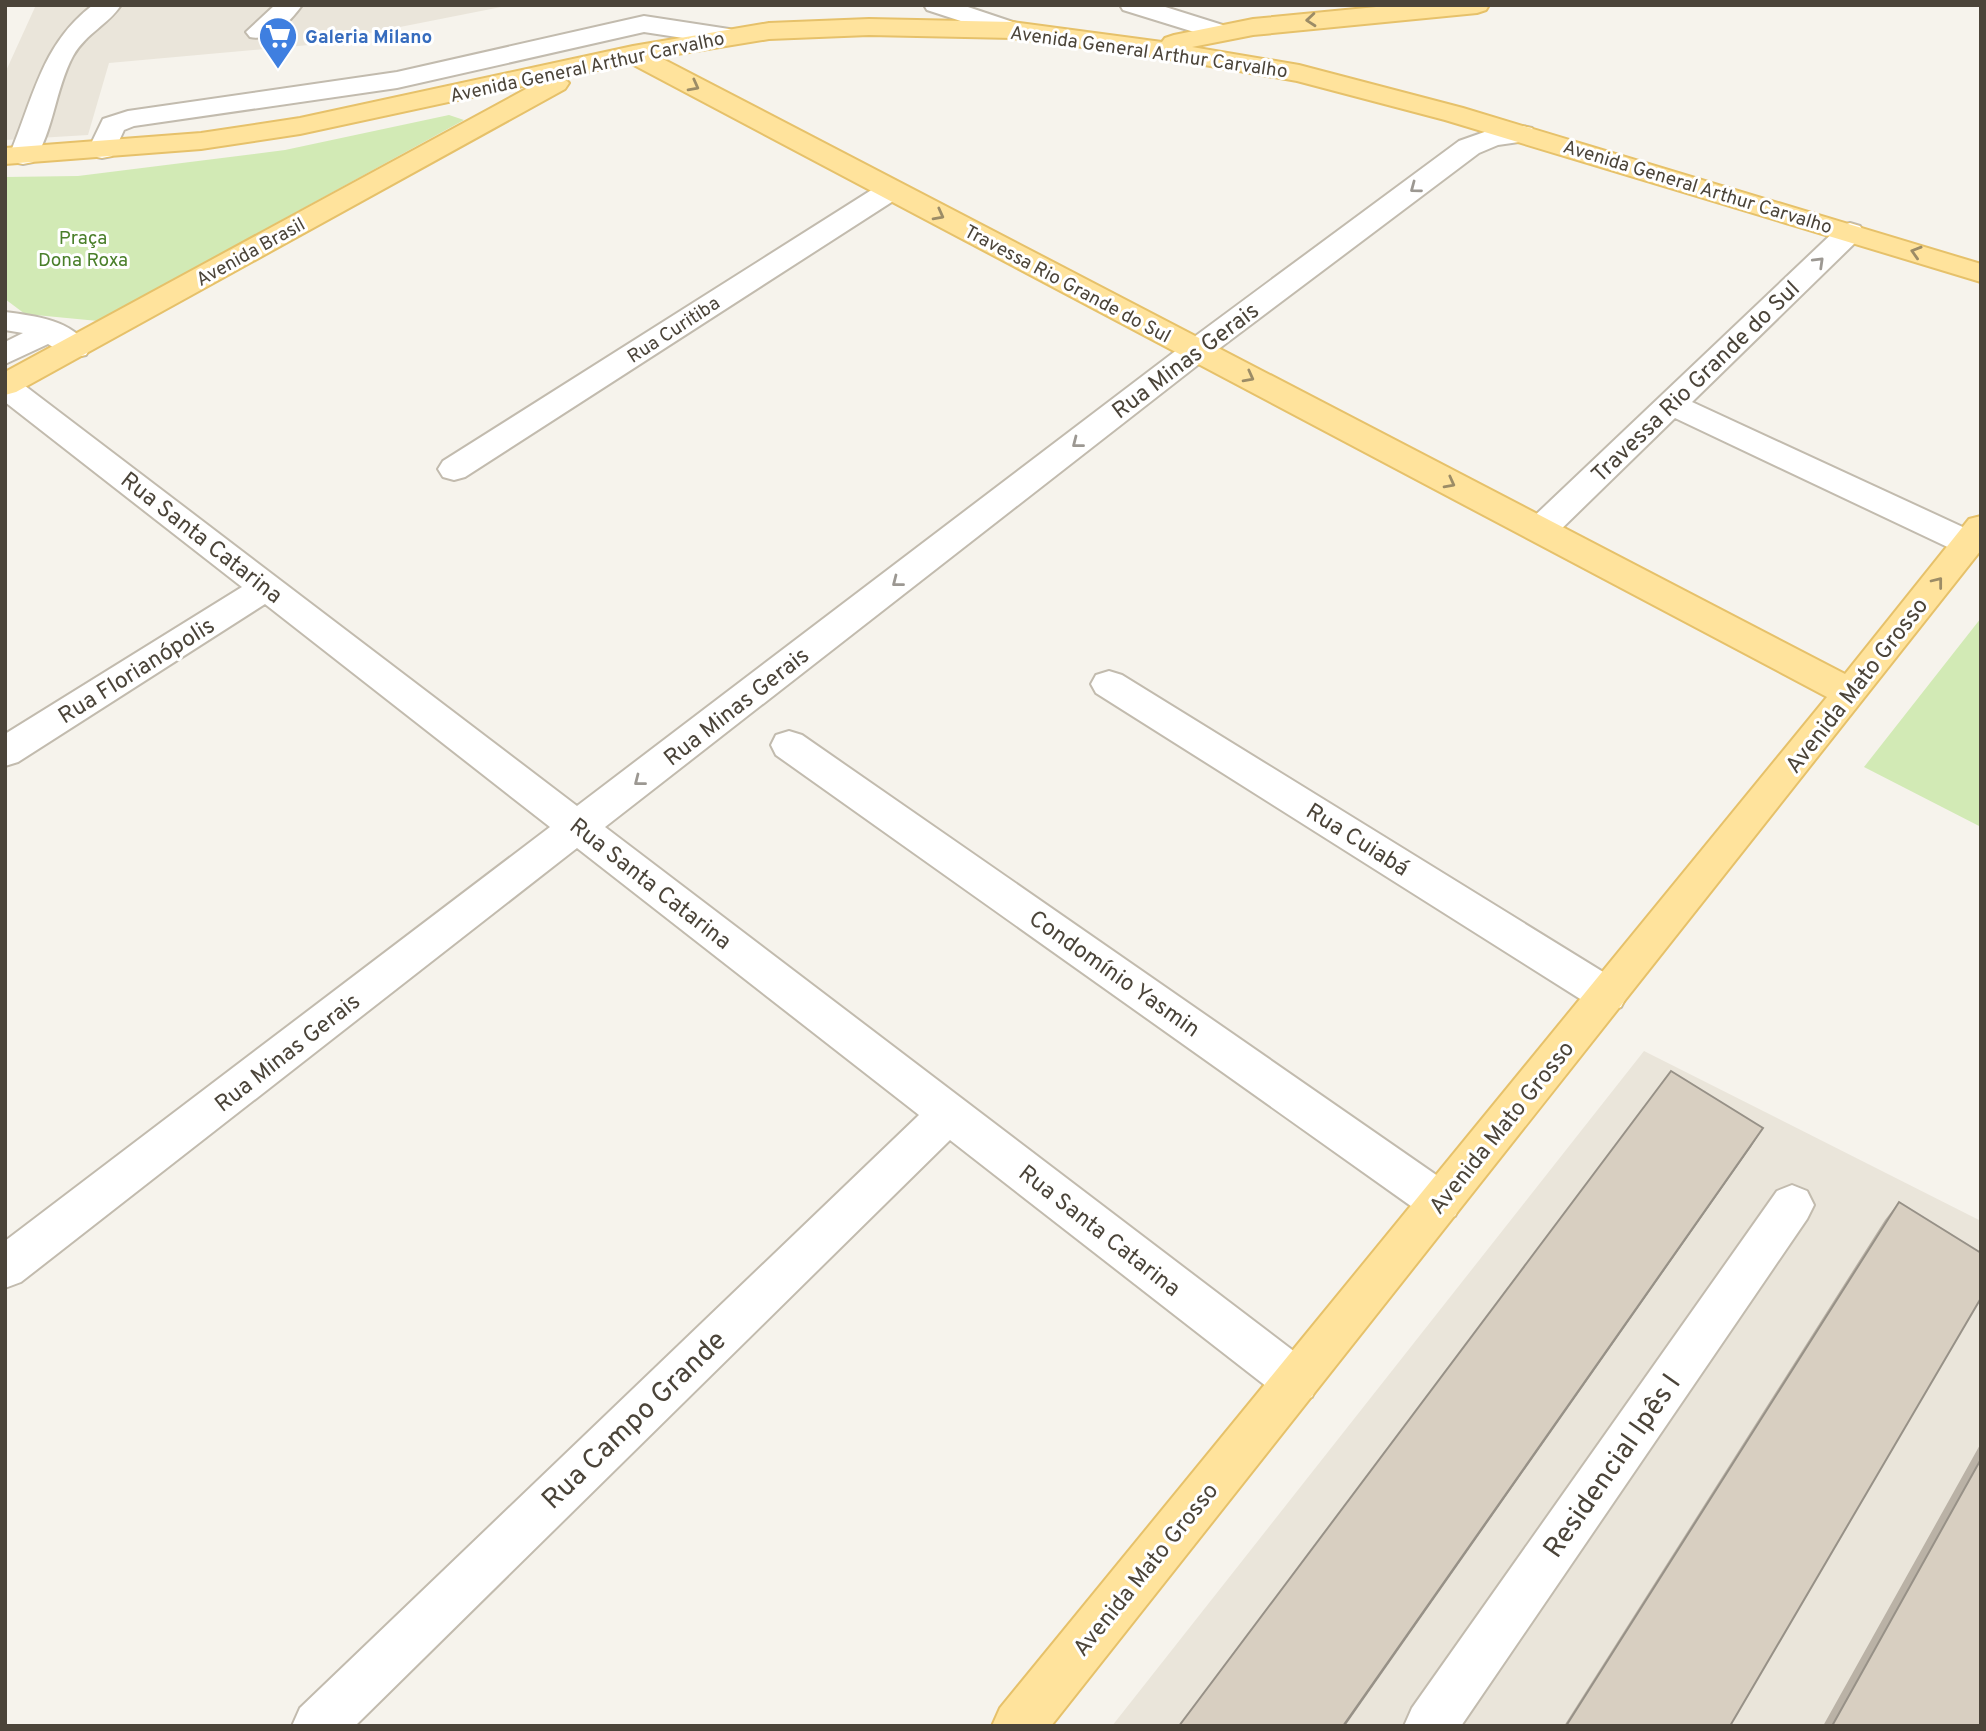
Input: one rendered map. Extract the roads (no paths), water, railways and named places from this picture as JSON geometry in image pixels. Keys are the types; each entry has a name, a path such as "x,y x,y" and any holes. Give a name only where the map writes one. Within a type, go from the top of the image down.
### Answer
{"main road":[{"path":"1219,45 1220,49 1227,40 1253,27 1477,5"},
{"name":"Avenida General Arthur Carvalho","path":"14,156 201,141 300,126 634,54 729,37 819,27 1013,30 1153,48 1219,45 1299,73 1454,114 1981,273"},
{"name":"Travessa Rio Grande do Sul","path":"634,54 1850,693"},
{"name":"Avenida Brasil","path":"5,385 63,339 494,117 593,63"},
{"path":"485,87 496,106 494,117"},
{"name":"Avenida Mato Grosso","path":"1018,1726 1850,693 1974,535"}],"street":[{"path":"14,156 33,134 59,57 78,30 109,5"},
{"path":"259,32 290,5"},
{"path":"936,5 1013,30"},
{"path":"1132,5 1219,45"},
{"path":"102,150 113,124 128,119 397,80 644,24 729,37"},
{"path":"1454,114 1471,130 1473,138 1469,147"},
{"name":"Rua Minas Gerais","path":"5,1268 1197,350 1469,147 1493,137 1522,134"},
{"name":"Rua Curitiba","path":"454,469 891,190"},
{"name":"Travessa Rio Grande do Sul","path":"1540,530 1850,232"},
{"path":"5,321 35,324 63,339"},
{"path":"5,354 63,339"},
{"name":"Rua Santa Catarina","path":"5,385 1296,1381"},
{"path":"1671,404 1974,535"},
{"name":"Rua Florianópolis","path":"5,752 267,587"},
{"name":"Rua Cuiabá","path":"1109,684 1607,995"},
{"name":"Condomínio Yasmin","path":"789,744 1440,1202"},
{"name":"Rua Campo Grande","path":"318,1726 949,1113"},
{"name":"Residencial Ipês I","path":"1430,1726 1792,1205"}],"place":[{"name":"Galeria Milano","path":"278,70"}],"park label":[{"name":"Praça Dona Roxa","path":"83,248"}]}
